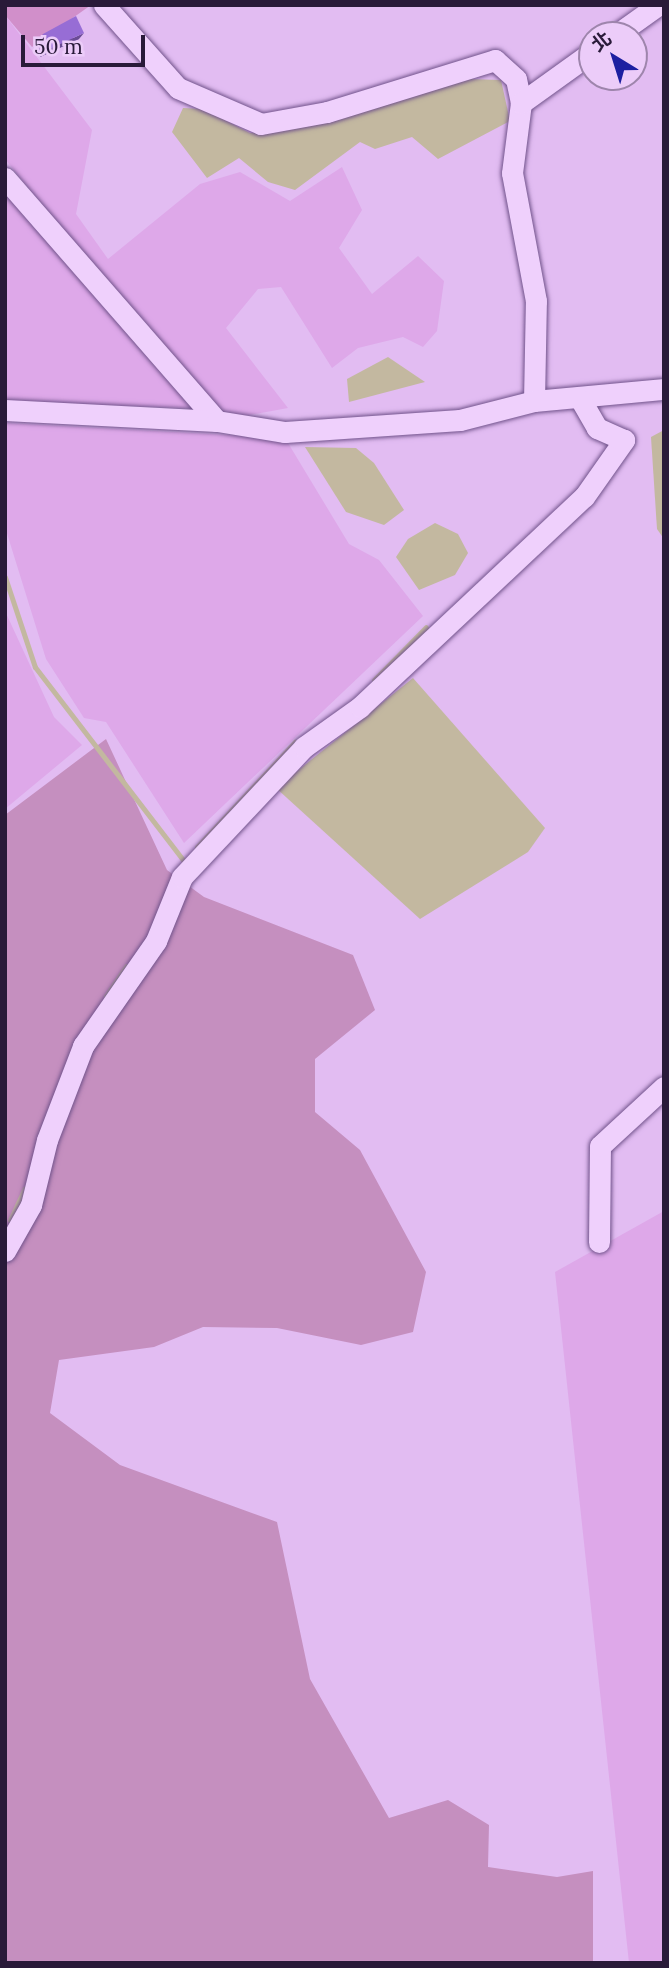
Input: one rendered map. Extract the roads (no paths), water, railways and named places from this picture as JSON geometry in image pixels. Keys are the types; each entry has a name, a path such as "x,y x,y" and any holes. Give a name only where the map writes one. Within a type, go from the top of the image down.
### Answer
{"street":[{"path":"104,5 178,88 261,124 327,112 495,60 516,79 521,103 512,173 536,301 534,401"},
{"path":"635,21 657,5"},
{"path":"521,103 578,62"},
{"path":"5,178 217,421"},
{"path":"5,410 217,421 285,432 460,420 534,401 581,400 664,389"},
{"path":"5,1251 32,1205 47,1140 83,1046 156,941 182,877 304,747 360,708 584,496 624,440 597,428 581,400"},
{"path":"599,1242 600,1146 664,1087"}],"waterway":[{"path":"5,577 35,667 186,864"},
{"path":"374,680 426,627"},
{"path":"197,847 295,742"},
{"path":"106,996 126,966"},
{"path":"10,1220 25,1188"}]}
